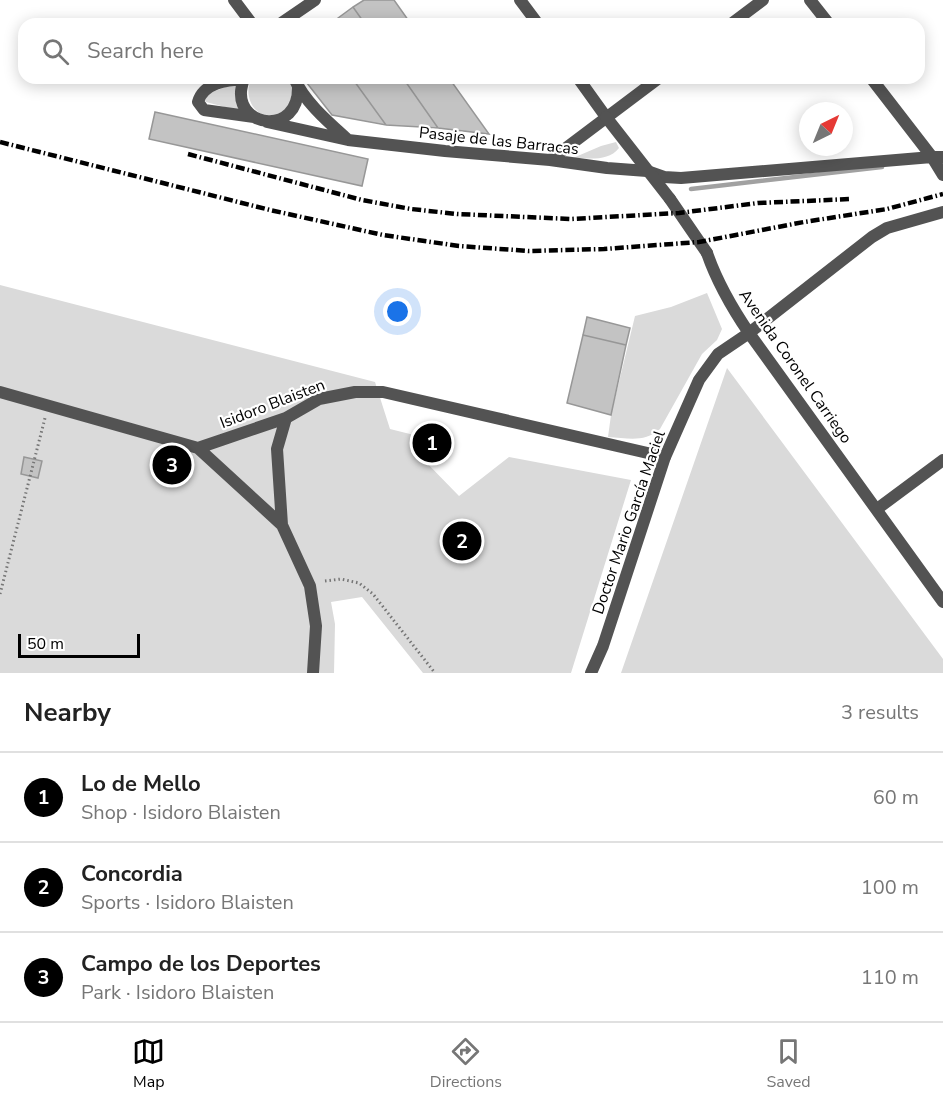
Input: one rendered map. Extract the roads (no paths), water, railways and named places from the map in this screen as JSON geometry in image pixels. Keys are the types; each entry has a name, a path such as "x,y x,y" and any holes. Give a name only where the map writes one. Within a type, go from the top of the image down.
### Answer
{"street":[{"path":"234,0 248,18"},
{"path":"289,18 315,0"},
{"path":"520,0 534,18"},
{"path":"739,18 763,0"},
{"path":"810,0 824,18"},
{"name":"Pasaje de las Barracas","path":"215,84 200,94 198,102 204,110 254,117 348,140 647,171 664,177 681,178 937,157"},
{"name":"Pasaje de las Barracas","path":"243,84 241,92 244,107 254,117"},
{"path":"267,122 284,118 291,112 298,97 296,84"},
{"path":"297,84 327,121 348,140"},
{"name":"Avenida Coronel Carriego","path":"582,84 670,199 707,253 713,271 734,312 943,602"},
{"path":"550,160 651,84"},
{"path":"876,84 937,157 943,174"},
{"name":"Doctor Mario García Maciel","path":"591,673 603,646 665,457 699,380 718,354 749,333 872,237 887,228 943,212"},
{"path":"0,392 198,448 282,525"},
{"name":"Isidoro Blaisten","path":"198,448 286,418 319,399 355,392 383,392 665,457"},
{"path":"286,418 277,448 282,525 310,586 316,626 313,673"},
{"path":"876,509 943,460"}],"waterway":[{"path":"691,189 882,167"}],"railway":[{"path":"0,142 270,210 383,235 459,246 529,251 604,249 699,242 887,209 943,194"},
{"path":"188,154 362,200 457,214 571,219 679,213 758,203 851,199"}],"place":[{"name":"Lo de Mello","path":"432,443"},
{"name":"Campo de los Deportes","path":"172,465"},
{"name":"Concordia","path":"462,541"}]}
